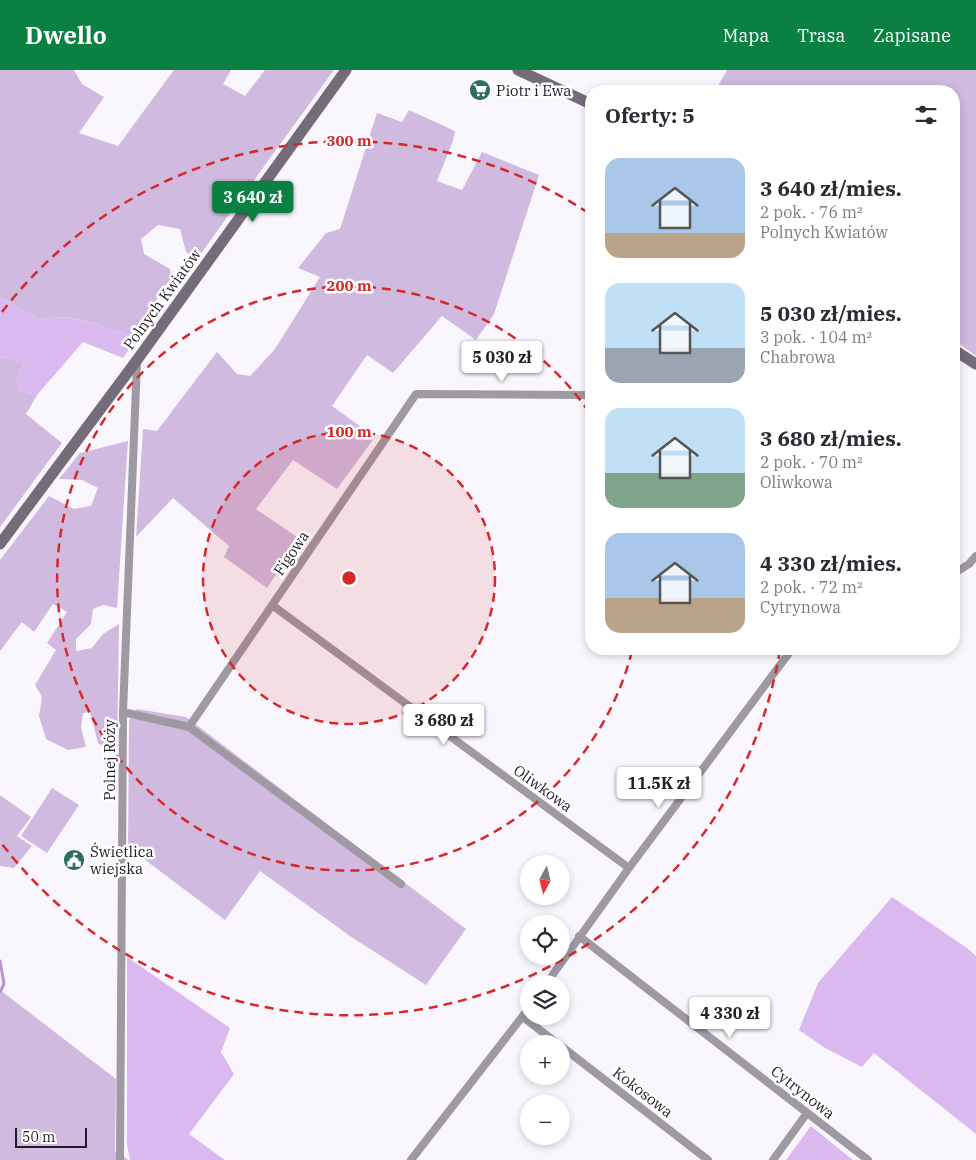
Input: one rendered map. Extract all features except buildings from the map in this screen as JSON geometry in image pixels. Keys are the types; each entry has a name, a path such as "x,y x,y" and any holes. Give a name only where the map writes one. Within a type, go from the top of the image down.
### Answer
{"street":[{"name":"Polnych Kwiatów","path":"0,544 137,360 346,70"},
{"path":"518,70 585,101"},
{"path":"960,354 976,364"},
{"name":"Polnej Róży","path":"120,1160 123,712 137,360"},
{"name":"Figowa","path":"189,727 416,394 585,395"},
{"path":"960,570 970,564 976,556"},
{"name":"Oliwkowa","path":"272,605 629,868"},
{"path":"552,975 629,868 788,655"},
{"path":"123,712 189,727 401,884"},
{"name":"Cytrynowa","path":"580,936 868,1160"},
{"path":"411,1160 520,1019"},
{"path":"534,1025 546,1035"},
{"name":"Kokosowa","path":"570,1053 708,1160"},
{"path":"773,1160 807,1113"}],"shaded area":[{"path":"0,70 74,70 82,84 104,97 79,133 118,146 174,70 231,70 223,84 245,96 265,70 334,70 197,259 186,252 180,229 158,225 141,239 144,254 170,269 172,279 161,289 150,317 137,338 93,323 67,317 38,319 0,297"},
{"path":"727,70 976,70 976,356 960,344 960,85 718,85"},
{"path":"409,110 455,131 453,141 437,181 462,190 482,152 539,175 494,314 476,340 442,316 393,373 367,355 332,406 375,437 337,489 293,460 256,509 300,539 267,588 224,557 229,546 173,498 136,537 143,429 157,431 217,352 237,374 250,376 275,349 320,277 298,268 326,233 340,229 377,113 402,122"},
{"path":"0,297 38,319 66,317 93,323 137,338 123,358 83,342 37,395 20,390 17,380 24,364 4,357 0,358"},
{"path":"4,357 24,364 17,380 20,390 37,395 26,414 62,443 0,527 0,358"},
{"path":"128,441 117,608 103,605 93,609 91,624 76,639 76,651 92,648 103,634 119,624 117,756 98,743 90,712 83,713 81,727 86,747 68,750 46,739 39,716 42,697 35,685 56,650 47,643 67,612 53,604 34,632 22,622 0,651 0,560 49,496 74,509 91,506 98,488 82,480 59,479 80,453"},
{"path":"137,709 186,717 466,929 426,985 350,936 260,871 225,920 128,847 129,721"},
{"path":"52,788 79,805 47,853 21,836"},
{"path":"0,795 31,817 17,836 32,846 14,868 0,866"},
{"path":"892,897 976,956 976,1134 874,1053 862,1067 825,1048 799,1030 818,983"},
{"path":"127,957 230,1028 221,1052 234,1074 189,1134 225,1160 130,1160 127,1144"},
{"path":"0,990 116,1079 115,1151 129,1160 0,1160"},
{"path":"811,1126 853,1160 786,1160"}],"waterway":[{"path":"0,961 4,984 0,992"}],"place":[{"name":"Piotr i Ewa","path":"480,90"},
{"name":"Świetlica wiejska","path":"74,860"}]}
